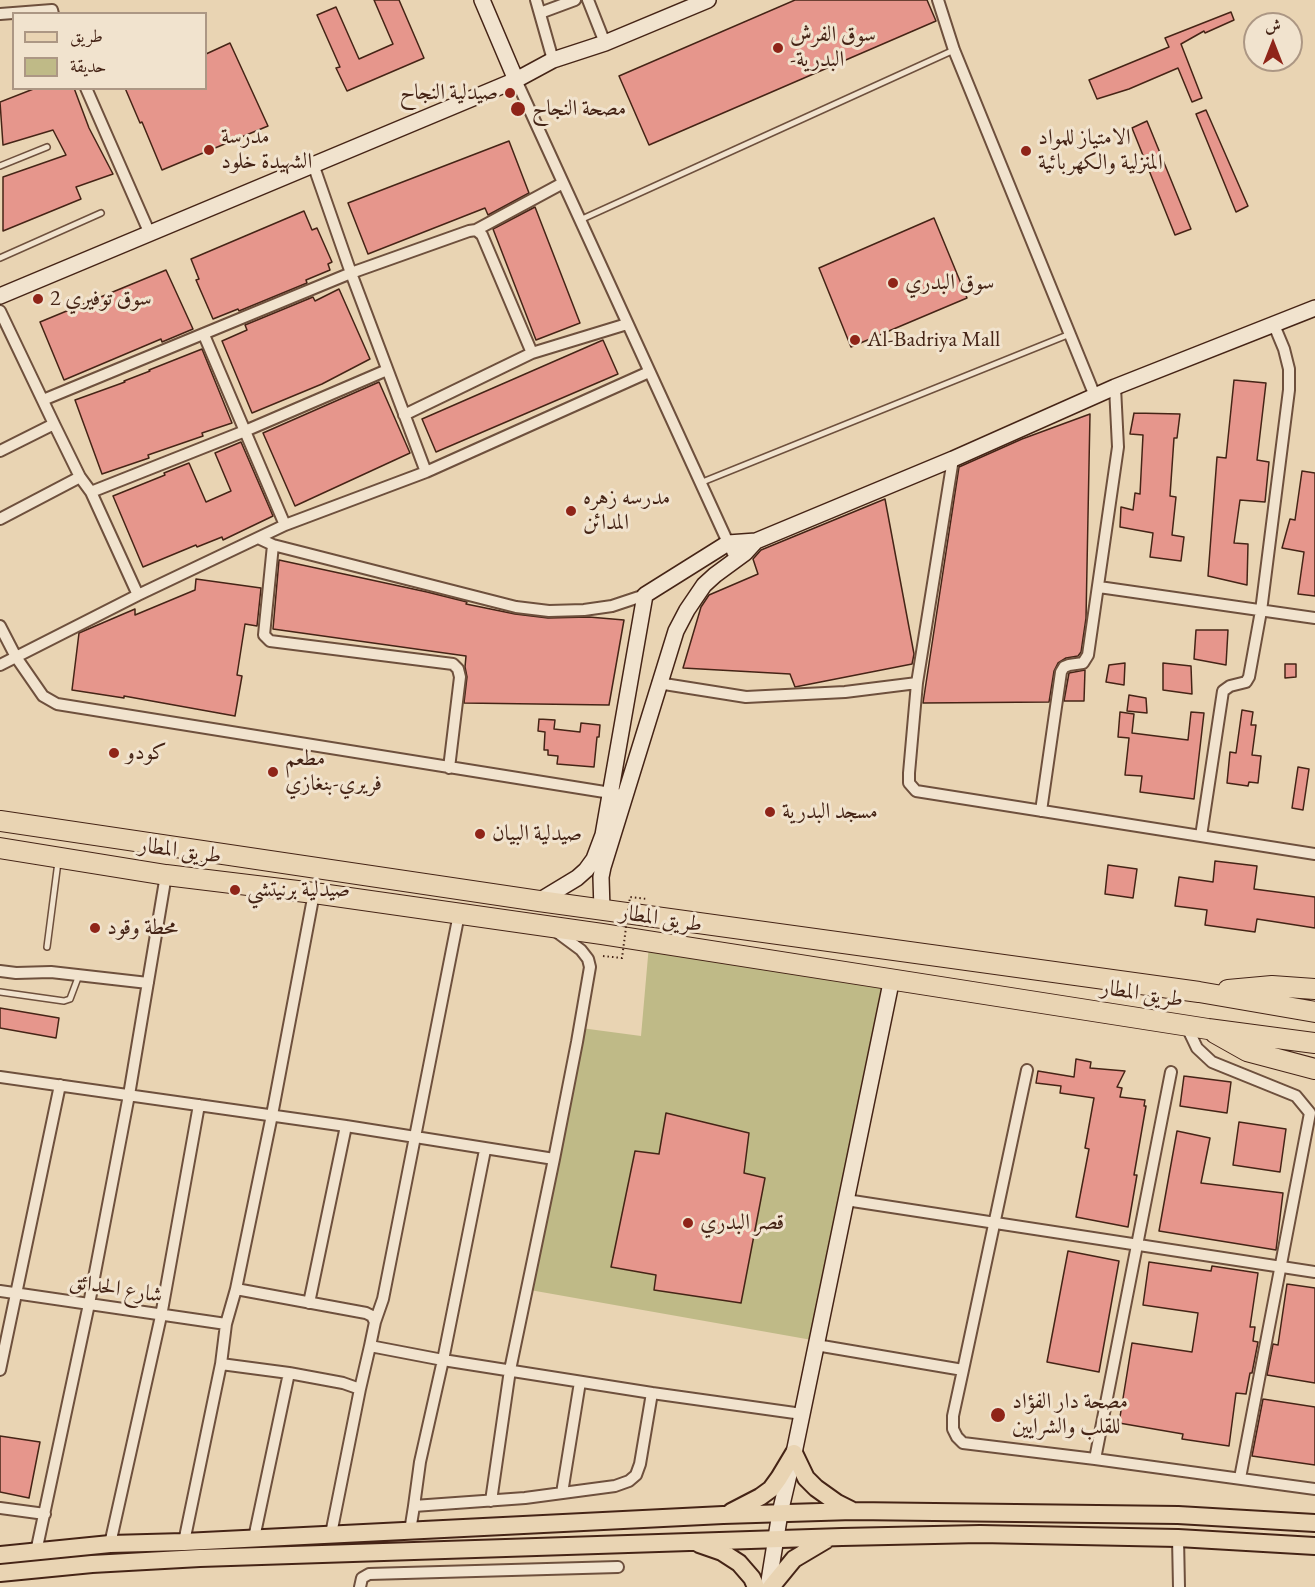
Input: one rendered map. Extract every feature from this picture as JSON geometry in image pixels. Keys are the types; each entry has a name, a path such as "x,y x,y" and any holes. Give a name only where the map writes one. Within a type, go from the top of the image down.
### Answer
{"highway":[{"name":"طريق المطار","path":"0,821 602,910 1199,992 1315,1012"},
{"name":"طريق المطار","path":"0,848 166,875 314,893 551,927 892,978 1208,1029 1315,1043"},
{"path":"1199,992 1272,986 1315,989"},
{"path":"1208,1029 1247,1051 1315,1069"}],"main road":[{"path":"482,0 516,80"},
{"path":"0,296 516,80 553,60 605,43 708,0"},
{"path":"602,910 601,877 617,794 645,595 728,543 756,541 953,459 1115,387 1315,308"},
{"path":"539,901 577,878 594,859 676,631 687,610 705,585 756,541"},
{"path":"769,1587 780,1514 892,978"},
{"path":"794,1453 807,1478 816,1488 853,1511"},
{"path":"723,1515 771,1489 794,1453"},
{"path":"0,1555 110,1544 853,1511 1178,1515 1315,1523"},
{"path":"0,1573 92,1564 200,1558 687,1541 980,1534 1178,1538 1315,1546"},
{"path":"769,1587 801,1553 830,1538"},
{"path":"687,1541 722,1552 739,1563 756,1587"}],"street":[{"path":"536,0 553,60"},
{"path":"540,13 575,0"},
{"path":"588,0 605,43"},
{"path":"938,0 954,50 1095,396"},
{"path":"17,12 51,8"},
{"path":"516,80 736,560"},
{"path":"87,90 150,234"},
{"path":"313,164 351,273 426,472"},
{"path":"43,400 351,273 476,230 563,183"},
{"path":"476,230 482,235 532,353"},
{"path":"0,311 80,477 91,492 138,594"},
{"path":"404,415 532,353 627,324"},
{"path":"1201,836 1223,690 1246,682 1249,677 1261,611 1289,390 1289,369 1274,325"},
{"path":"204,335 285,525"},
{"path":"91,492 245,431 387,370"},
{"path":"0,665 138,594 285,525 426,472 649,372"},
{"path":"1041,811 1061,672 1064,667 1087,660 1118,447 1115,387"},
{"path":"0,451 54,424"},
{"path":"953,459 917,683 909,773 909,783 916,791 1315,854"},
{"path":"0,519 80,477"},
{"path":"258,538 273,544 527,609 584,610 612,606 645,595"},
{"path":"273,544 264,635 270,641 453,664 458,669 460,677 449,768"},
{"path":"1099,587 1315,618"},
{"path":"0,626 16,657 43,696 57,704 617,794"},
{"path":"658,683 746,697 845,692 917,683"},
{"path":"36,1552 129,1095 166,875"},
{"path":"184,1542 220,1364 225,1324 236,1289 272,1115 314,893"},
{"path":"331,1534 360,1389 375,1322 383,1299 459,914"},
{"path":"491,1501 510,1370 578,1042 590,967 588,959 581,950 551,927"},
{"path":"0,971 51,972 148,983"},
{"path":"1186,1025 1197,1048 1212,1062 1296,1096 1312,1114 1240,1478"},
{"path":"1027,1070 953,1416 953,1429 957,1437 963,1443 1315,1489"},
{"path":"1095,1459 1171,1072"},
{"path":"0,1077 272,1115 554,1159"},
{"path":"0,1370 60,1085"},
{"path":"110,1544 161,1316 199,1105"},
{"path":"309,1303 346,1126"},
{"path":"410,1531 420,1462 485,1150"},
{"path":"846,1200 1315,1272"},
{"path":"236,1289 362,1311 372,1316 375,1322"},
{"name":"شارع الحدائق","path":"0,1291 225,1324"},
{"path":"816,1345 963,1370"},
{"path":"370,1346 580,1382 802,1414"},
{"path":"220,1364 289,1373 343,1383 360,1389"},
{"path":"254,1539 289,1373"},
{"path":"562,1493 580,1382"},
{"path":"414,1506 491,1501 615,1486 629,1482 636,1475 640,1464 652,1393"},
{"path":"0,1509 45,1514"},
{"path":"1178,1538 1179,1587"},
{"path":"360,1587 362,1578 369,1574 618,1567"}],"lane":[{"path":"580,220 954,50"},
{"path":"0,166 47,147"},
{"path":"0,258 101,213"},
{"path":"700,483 1070,334"},
{"path":"47,947 58,858"},
{"path":"0,992 64,1001 70,999 79,975"}],"path":[{"path":"603,956 622,958 630,897 647,899"}],"green space":[{"path":"649,945 888,981 812,1340 530,1290 581,1028 641,1036"}],"building":[{"path":"374,0 399,0 424,58 347,91 336,68 340,67 317,15 336,7 359,59 393,44"},
{"name":"سوق الفرش -البدرية","path":"795,0 927,0 936,21 649,145 619,76"},
{"path":"1231,12 1234,20 1205,33 1204,31 1181,44 1202,98 1192,102 1178,68 1129,89 1097,99 1089,80 1169,47 1165,38"},
{"path":"230,43 268,126 162,170 126,90 207,90 207,54"},
{"path":"31,90 75,90 89,128 113,174 76,187 81,199 3,231 3,177 66,155 53,130 3,145 0,102"},
{"path":"1206,110 1248,206 1236,212 1196,114"},
{"path":"1147,121 1191,229 1175,235 1132,128"},
{"path":"509,141 529,193 488,215 485,208 368,254 348,203"},
{"path":"535,207 580,323 536,340 493,229"},
{"path":"304,211 312,230 317,228 332,262 328,264 330,270 306,280 307,283 239,311 238,309 213,319 196,280 199,279 191,259"},
{"name":"سوق البدري","path":"934,218 967,298 851,347 819,268"},
{"path":"166,270 193,329 162,342 161,339 64,380 40,322"},
{"path":"339,289 370,359 322,384 252,413 222,341 247,330 245,325 313,297 315,301"},
{"path":"603,340 618,374 436,452 422,419"},
{"path":"202,349 232,423 202,433 203,436 148,455 149,458 102,474 75,400 125,382"},
{"path":"1234,380 1266,383 1257,460 1269,462 1265,502 1240,500 1234,543 1248,544 1247,585 1208,576 1217,457 1226,458"},
{"path":"379,382 410,453 295,506 263,433"},
{"path":"1134,413 1180,414 1177,438 1174,438 1170,496 1176,497 1172,535 1184,537 1181,561 1150,557 1153,533 1120,527 1121,507 1133,510 1135,493 1140,494 1143,435 1130,434"},
{"path":"1090,414 1086,618 1081,652 1078,656 1066,658 1058,663 1054,671 1049,702 923,703 959,467 1022,439"},
{"path":"241,442 273,516 223,540 222,537 197,547 196,545 143,567 113,496 189,463 206,502 231,491 215,453"},
{"path":"1302,471 1315,473 1315,596 1298,594 1304,552 1282,548 1290,519 1295,520"},
{"path":"885,499 914,654 912,664 795,687 790,674 683,668 701,607 709,595 758,574 753,559 761,550"},
{"path":"279,560 427,592 467,602 466,604 515,614 548,618 589,617 624,620 609,705 464,703 467,677 466,656 273,629"},
{"path":"196,579 261,588 257,626 245,624 237,675 242,676 235,716 124,696 124,698 72,690 79,633 135,609 135,615 195,590"},
{"path":"1196,630 1228,630 1226,665 1194,659"},
{"path":"1125,663 1124,685 1106,682 1109,665"},
{"path":"1163,663 1191,666 1192,694 1163,690"},
{"path":"1285,664 1296,664 1296,677 1285,678"},
{"path":"1085,670 1084,701 1064,701 1069,673"},
{"path":"1129,695 1146,698 1147,713 1127,711"},
{"path":"1242,710 1253,712 1251,725 1256,725 1252,755 1261,756 1258,783 1249,782 1248,786 1227,783 1230,752 1236,753"},
{"path":"1120,712 1134,714 1132,733 1188,740 1191,712 1204,713 1194,799 1140,792 1142,776 1125,775 1129,738 1118,737"},
{"path":"539,719 555,720 554,729 580,732 581,723 600,725 594,767 557,764 558,756 548,755 548,750 544,750 545,732 538,731"},
{"path":"1298,767 1309,769 1303,810 1292,808"},
{"path":"1215,861 1257,866 1254,889 1315,897 1315,928 1257,919 1255,932 1205,925 1207,910 1175,906 1179,877 1213,882"},
{"path":"1108,865 1137,869 1133,898 1105,894"},
{"path":"0,1008 59,1018 56,1038 0,1028"},
{"path":"1076,1059 1091,1062 1090,1068 1125,1071 1117,1087 1122,1088 1120,1097 1145,1100 1144,1106 1146,1106 1134,1175 1137,1175 1128,1227 1076,1217 1089,1149 1085,1148 1094,1098 1060,1093 1061,1086 1036,1083 1038,1071 1074,1077"},
{"path":"1184,1076 1231,1082 1227,1113 1180,1106"},
{"name":"قصر البدري","path":"666,1113 749,1133 744,1173 765,1178 741,1303 654,1290 656,1275 611,1267 635,1151 659,1154"},
{"path":"1239,1122 1286,1129 1280,1172 1233,1165"},
{"path":"1177,1131 1210,1138 1201,1183 1283,1193 1276,1250 1159,1231"},
{"path":"1068,1251 1119,1261 1099,1372 1047,1362"},
{"path":"1149,1262 1211,1271 1212,1266 1258,1273 1250,1327 1255,1327 1253,1341 1258,1342 1246,1394 1236,1393 1229,1446 1182,1439 1183,1434 1119,1423 1132,1343 1192,1352 1198,1313 1143,1305"},
{"path":"1287,1284 1315,1288 1315,1383 1267,1375 1273,1344 1278,1345"},
{"path":"1263,1399 1315,1407 1315,1465 1252,1456"},
{"path":"0,1436 40,1442 29,1498 0,1492"}],"place":[{"name":"سوق الفرش -البدرية","path":"778,48"},
{"name":"صيدلية النجاح","path":"510,93"},
{"name":"مصحة النجاح","path":"518,109"},
{"name":"مدرسة الشهيدة خلود","path":"209,150"},
{"name":"الامتياز للمواد المنزلية والكهربائية","path":"1026,151"},
{"name":"سوق البدري","path":"893,283"},
{"name":"سوق توفيري 2","path":"38,299"},
{"name":"Al-Badriya Mall","path":"855,340"},
{"name":"مدرسه زهره المدائن","path":"571,511"},
{"name":"كودو","path":"114,753"},
{"name":"مطعم فريري-بنغازي","path":"273,772"},
{"name":"مسجد البدرية","path":"770,812"},
{"name":"صيدلية البيان","path":"480,834"},
{"name":"صيدلية برنيتشي","path":"235,890"},
{"name":"محطة وقود","path":"95,928"},
{"name":"قصر البدري","path":"688,1223"},
{"name":"مصحة دار الفؤاد للقلب والشرايين","path":"998,1415"}]}
